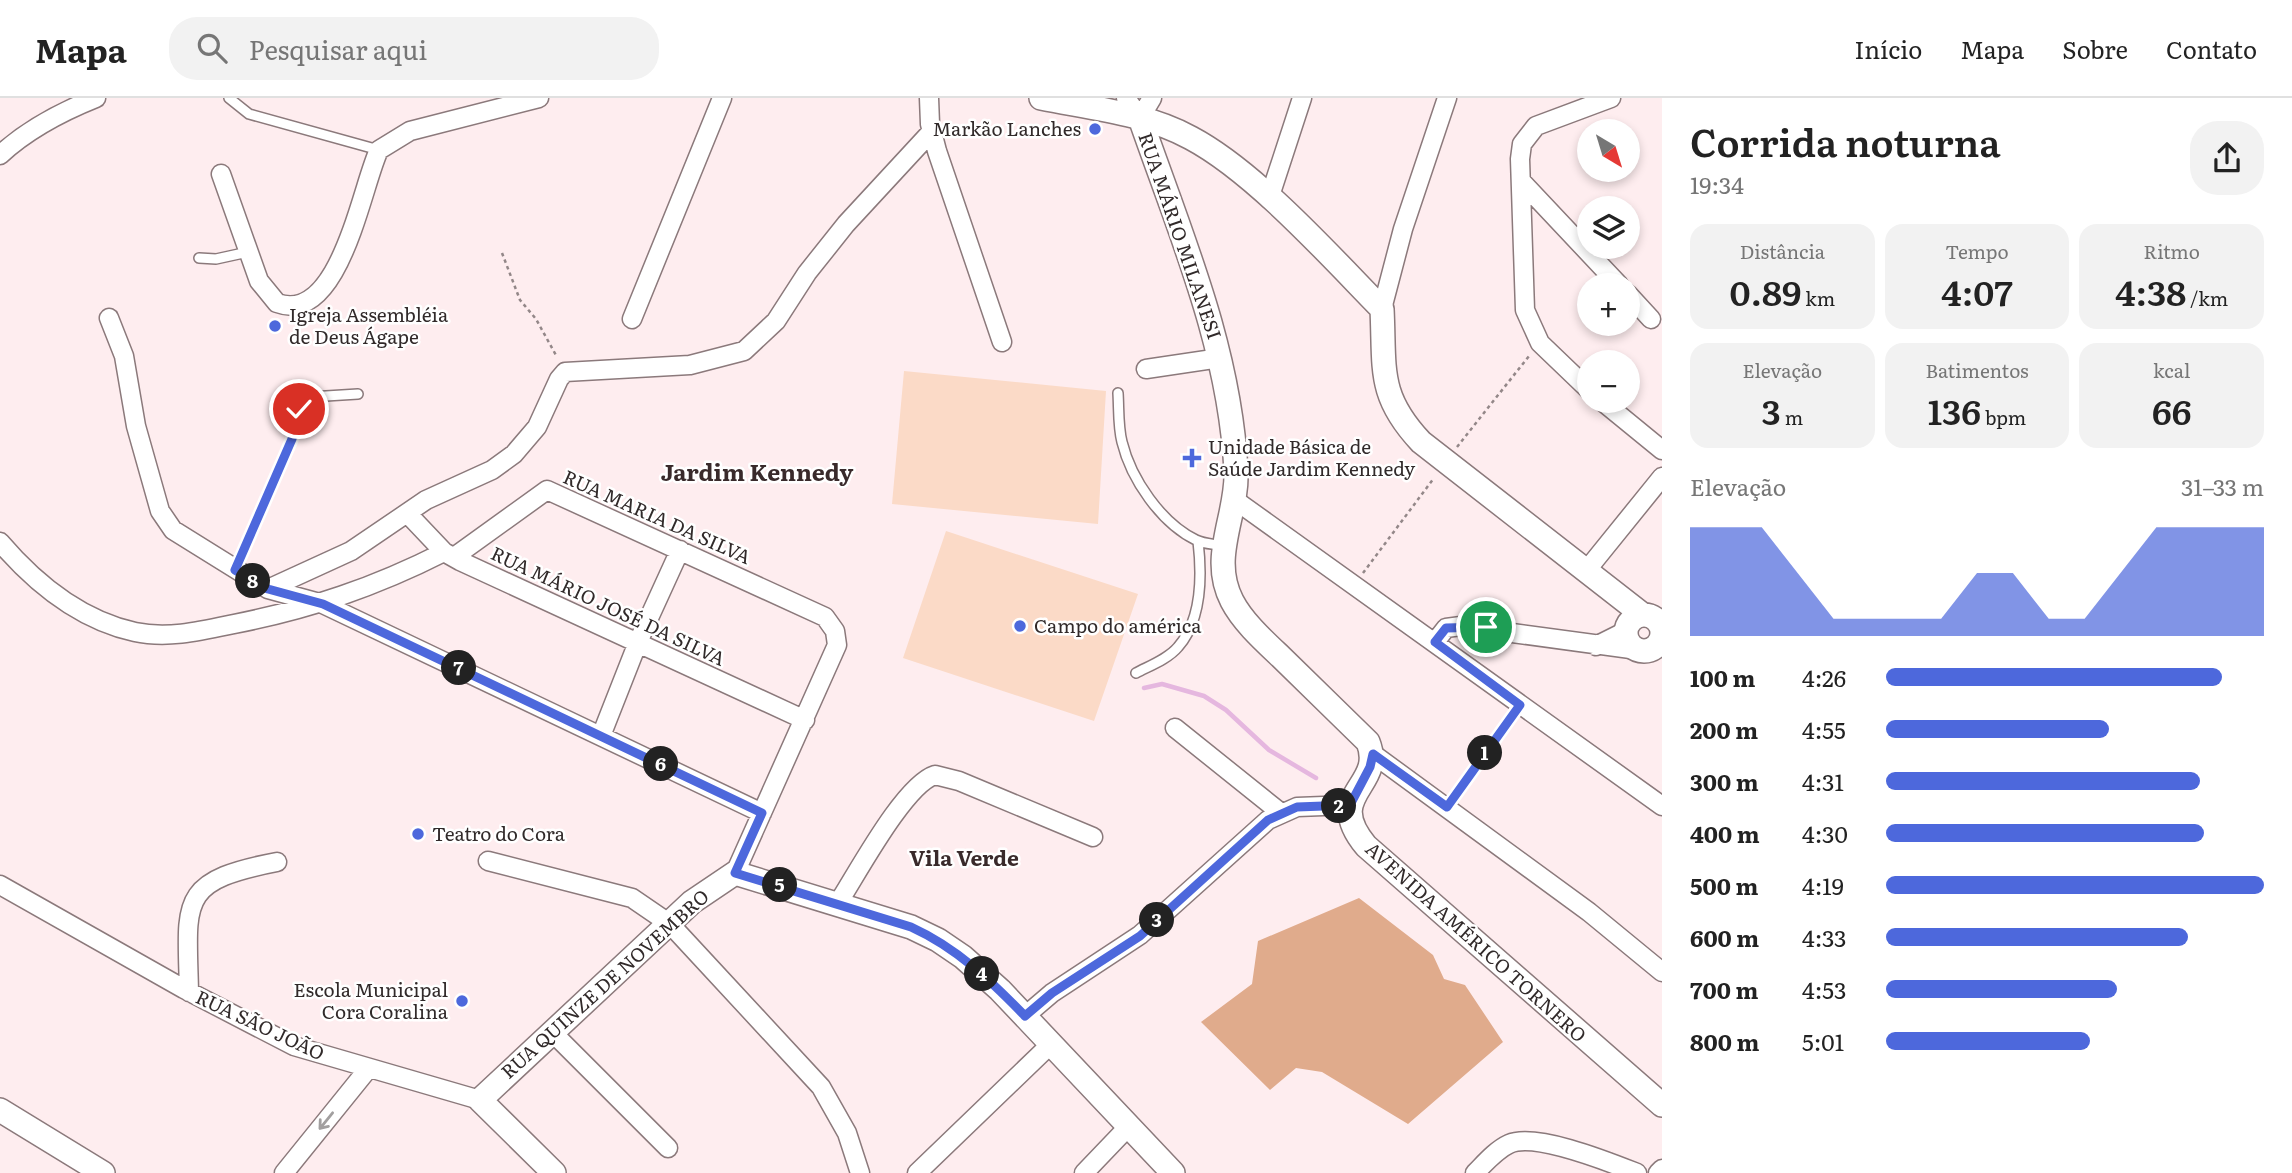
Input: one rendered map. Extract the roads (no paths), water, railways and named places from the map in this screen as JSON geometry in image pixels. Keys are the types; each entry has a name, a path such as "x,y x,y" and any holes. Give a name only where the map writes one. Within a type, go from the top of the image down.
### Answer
{"street":[{"path":"0,155 18,138 96,98"},
{"path":"221,174 259,281 277,303 292,304 312,295 333,273 353,235 379,150 410,131 539,98"},
{"path":"632,319 722,98"},
{"path":"929,98 932,131 1002,342"},
{"path":"1041,98 1146,108 1233,167 1269,198 1382,309"},
{"name":"RUA MÁRIO MILANESI","path":"1126,98 1146,108 1210,316 1220,358 1236,467 1235,500 1223,546 1225,583 1241,616 1368,742 1373,754 1589,912 1662,972"},
{"path":"1269,198 1301,98"},
{"path":"1447,98 1403,229 1382,309 1385,387 1406,426 1421,442 1592,577 1613,610 1646,635"},
{"path":"1577,378 1540,343 1525,310 1521,144 1536,126 1611,98"},
{"path":"268,589 351,551 426,500 492,470 514,454 537,427 559,379 565,372 690,365 744,351 776,321 807,274 846,224 932,131"},
{"path":"1521,181 1608,273"},
{"path":"1640,307 1651,319"},
{"path":"109,318 124,356 136,426 160,511 173,530 268,589 323,604 762,813"},
{"path":"1146,369 1220,358"},
{"path":"1617,413 1662,450"},
{"path":"1592,577 1662,477"},
{"name":"RUA MARIA DA SILVA","path":"0,542 20,564 70,605 96,619 135,632 172,636 323,604 411,570 449,555 547,490 825,617 835,631 836,645 804,720"},
{"path":"1235,500 1662,806"},
{"name":"RUA MÁRIO JOSÉ DA SILVA","path":"407,513 449,555 804,720"},
{"path":"601,736 638,642 680,550"},
{"path":"1435,642 1446,628 1461,626 1529,633 1596,646 1646,635"},
{"path":"804,720 735,873 911,927 938,940 963,957 1025,1016 1173,1173"},
{"path":"1175,729 1281,813"},
{"path":"1025,1016 1052,993 1140,936 1250,833 1281,813 1297,807 1350,805 1370,767 1373,754"},
{"path":"838,903 907,797 921,782 935,775 959,781 1093,837"},
{"name":"AVENIDA AMÉRICO TORNERO","path":"1350,805 1352,827 1389,868 1662,1105"},
{"path":"488,861 632,898 670,924 821,1087 847,1133 860,1173"},
{"path":"189,992 187,919 193,902 207,883 233,870 277,862"},
{"name":"RUA QUINZE DE NOVEMBRO","path":"480,1100 551,1031 705,891 735,873"},
{"name":"RUA SÃO JOÃO","path":"0,885 189,992 294,1046 480,1100 554,1173"},
{"path":"551,1031 668,1148"},
{"path":"917,1173 1051,1044"},
{"path":"284,1173 368,1069"},
{"path":"0,1110 103,1173"},
{"path":"1084,1173 1129,1126"},
{"path":"1475,1173 1506,1145 1527,1140 1593,1156 1637,1173"},
{"path":"1658,1173 1662,1169"}],"lane":[{"path":"229,98 249,114 379,150"},
{"path":"200,258 216,259 248,252"},
{"path":"1118,393 1121,440 1130,466 1149,497 1165,516 1198,541 1223,546"},
{"path":"235,570 292,439 299,409 310,397 358,394"},
{"path":"1136,673 1177,648 1188,631 1202,576 1198,541"}],"waterway":[{"path":"1144,688 1162,684 1204,696 1226,710 1269,750 1316,778"}],"place":[{"name":"Markão Lanches","path":"1095,129"},
{"name":"Igreja Assembléia de Deus Ágape","path":"275,326"},
{"name":"Unidade Básica de Saúde Jardim Kennedy","path":"1192,458"},
{"name":"Campo do américa","path":"1020,626"},
{"name":"Teatro do Cora","path":"418,834"},
{"name":"Escola Municipal Cora Coralina","path":"462,1001"}],"district":[{"name":"Jardim Kennedy","path":"757,473"},
{"name":"Vila Verde","path":"964,859"}]}
